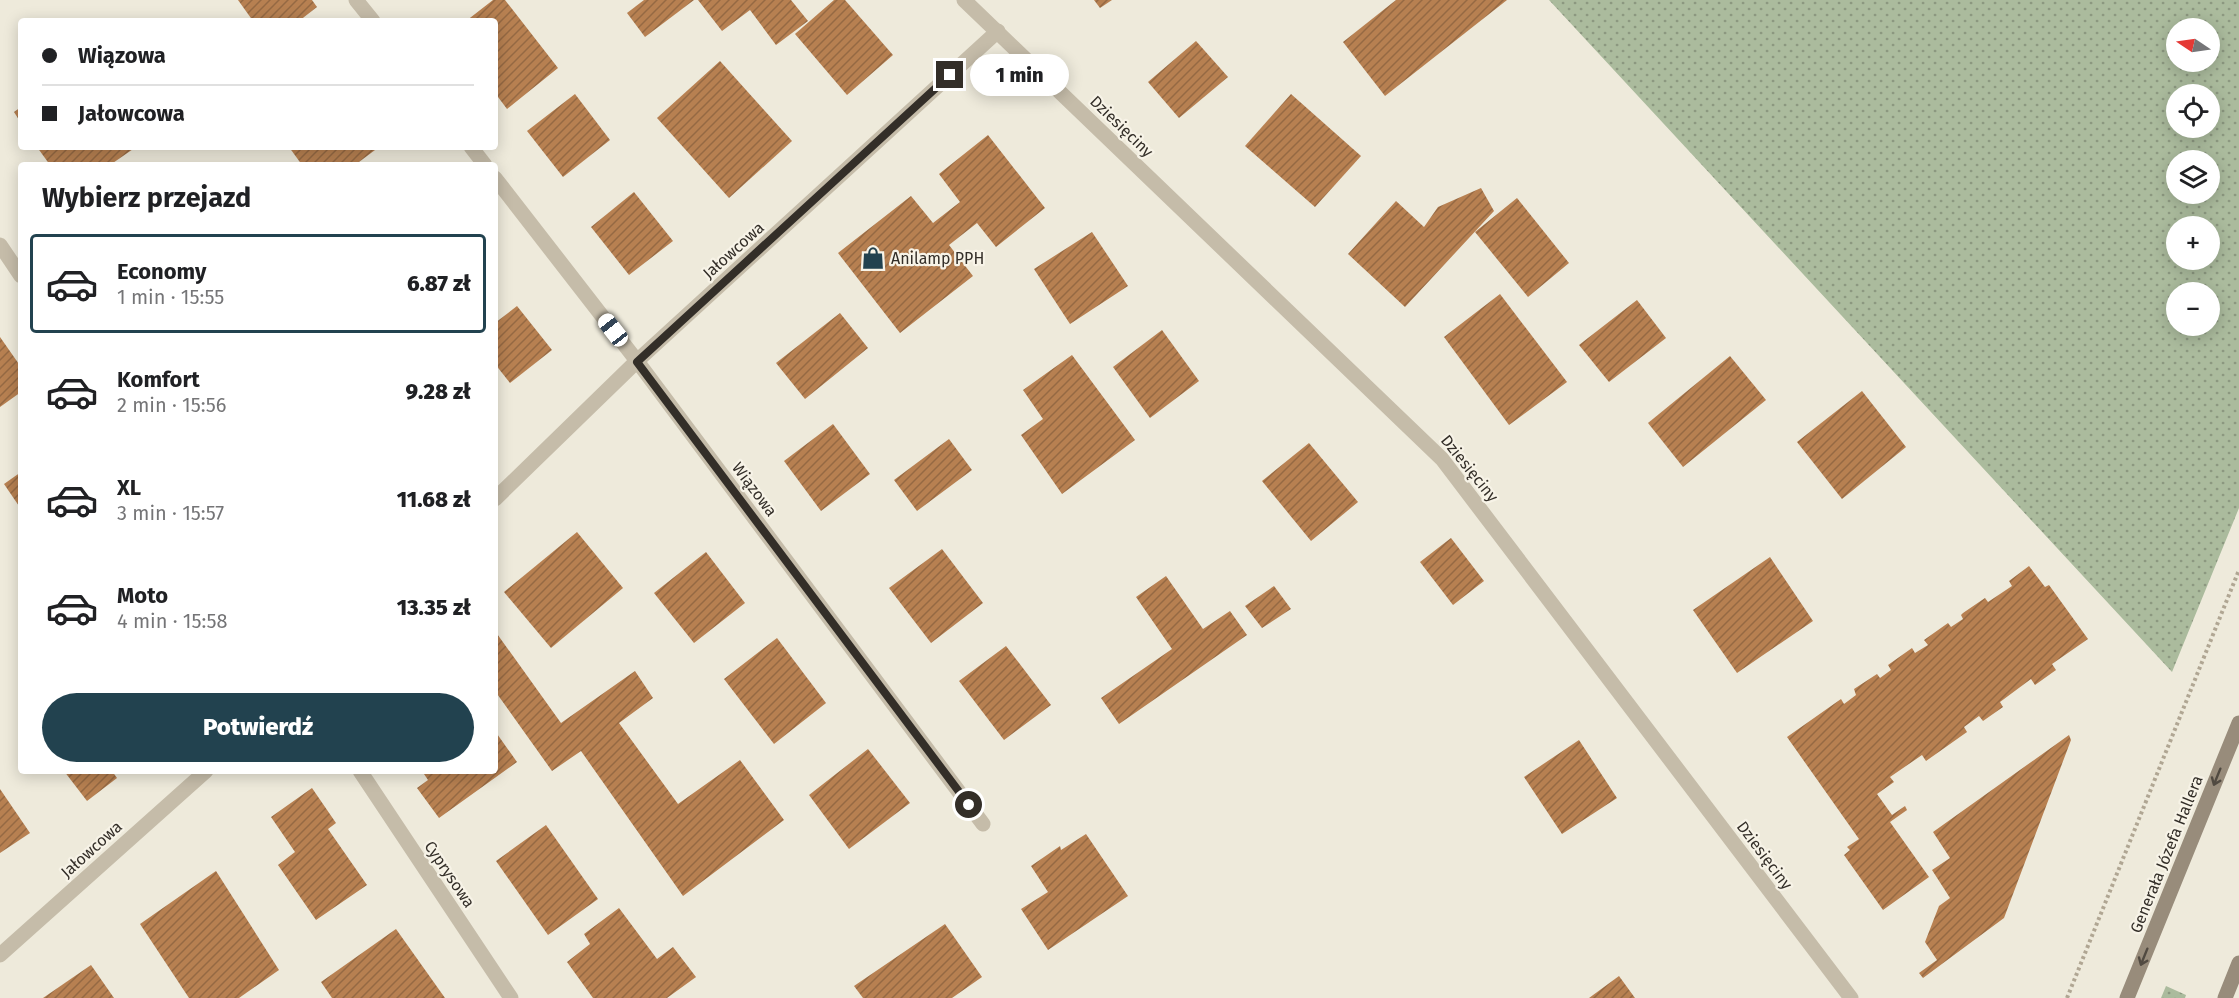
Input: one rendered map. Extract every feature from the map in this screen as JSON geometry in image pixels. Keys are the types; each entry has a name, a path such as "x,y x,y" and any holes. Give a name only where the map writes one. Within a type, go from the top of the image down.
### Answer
{"main road":[{"name":"Generała Józefa Hallera","path":"2127,998 2239,723"},
{"path":"2225,998 2239,963"}],"street":[{"path":"356,0 371,18"},
{"name":"Dziesięciny","path":"964,0 1442,459 1851,998"},
{"name":"Jałowcowa","path":"498,496 637,362 998,31"},
{"name":"Wiązowa","path":"498,182 637,362 983,824"},
{"path":"0,245 18,272"},
{"name":"Jałowcowa","path":"0,955 203,774"},
{"name":"Cyprysowa","path":"362,774 511,998"}],"path":[{"path":"2067,998 2239,570"}],"green space":[{"path":"1549,0 2239,0 2239,508 2172,672"},
{"path":"2166,986 2186,995 2185,998 2161,998"}],"building":[{"path":"238,0 312,0 317,7 303,18 251,18"},
{"path":"493,0 505,0 558,68 507,109 498,97 498,18 470,18"},
{"path":"644,0 694,0 645,37 627,13"},
{"path":"698,0 791,0 808,21 776,45 750,10 722,31"},
{"path":"834,0 845,0 893,55 847,95 795,34"},
{"path":"1094,0 1112,0 1100,8"},
{"path":"1396,0 1507,0 1385,96 1343,42"},
{"path":"1196,41 1228,77 1179,118 1148,82"},
{"path":"720,61 792,141 729,198 657,118"},
{"path":"575,94 610,140 563,177 527,131"},
{"path":"1291,94 1361,156 1315,207 1245,146"},
{"path":"988,135 1045,208 996,247 977,223 949,245 973,276 900,333 838,253 911,196 933,223 960,202 939,174"},
{"path":"39,150 132,150 114,162 48,162"},
{"path":"291,150 375,150 359,162 300,162"},
{"path":"1481,188 1494,211 1405,307 1348,254 1396,201 1424,227 1438,207"},
{"path":"634,192 673,241 629,275 591,227"},
{"path":"1517,198 1569,263 1528,297 1475,232"},
{"path":"1092,232 1128,286 1070,324 1034,269"},
{"path":"1500,294 1567,382 1509,425 1444,337"},
{"path":"1637,300 1666,338 1609,382 1579,345"},
{"path":"517,306 552,350 510,383 498,368 498,321"},
{"path":"840,313 868,348 805,399 776,363"},
{"path":"1162,330 1199,381 1150,418 1113,367"},
{"path":"0,337 18,363 18,394 0,407"},
{"path":"1072,355 1135,440 1062,494 1021,435 1043,419 1023,390"},
{"path":"1730,356 1766,400 1683,467 1648,423"},
{"path":"1862,391 1906,447 1842,499 1797,442"},
{"path":"833,424 870,474 821,511 784,461"},
{"path":"949,439 972,470 917,511 894,480"},
{"path":"1309,443 1358,502 1311,541 1262,481"},
{"path":"18,474 18,505 4,484"},
{"path":"577,532 623,588 551,648 504,592"},
{"path":"1451,538 1484,581 1453,605 1420,562"},
{"path":"942,549 983,603 931,643 889,588"},
{"path":"706,552 745,603 694,643 654,593"},
{"path":"1770,557 1813,621 1737,673 1693,610"},
{"path":"2029,566 2045,587 2049,585 2088,639 2052,664 2056,670 2035,685 2031,679 2000,702 2003,707 1983,721 1979,716 1964,727 1967,732 1926,761 1922,755 1890,777 1894,782 1877,794 1892,815 1905,806 1907,810 1890,822 1929,877 1883,910 1844,855 1850,850 1847,847 1859,839 1787,737 1841,699 1844,704 1856,695 1854,689 1877,674 1880,678 1891,670 1888,665 1912,648 1915,653 1928,645 1924,640 1948,623 1951,627 1963,619 1961,615 1963,613 1985,598 1988,602 2012,586 2009,581"},
{"path":"1166,576 1203,629 1230,611 1247,635 1119,724 1101,698 1172,649 1136,597"},
{"path":"1274,586 1291,609 1262,628 1245,606"},
{"path":"498,635 561,723 635,671 653,698 619,723 678,804 740,760 784,820 683,896 581,751 552,771 498,695"},
{"path":"777,638 826,703 774,744 724,679"},
{"path":"1006,646 1051,705 1004,740 959,681"},
{"path":"498,735 517,762 439,818 417,788 428,780 424,774 498,774"},
{"path":"2069,735 2071,740 2004,918 1923,978 1919,973 1937,960 1925,942 1939,906 1950,898 1932,870 1950,858 1933,832"},
{"path":"1579,740 1617,798 1562,834 1524,777"},
{"path":"868,749 910,803 849,849 809,795"},
{"path":"66,774 114,774 117,778 87,801"},
{"path":"312,788 336,823 328,829 367,885 316,920 278,865 295,852 271,817"},
{"path":"0,789 30,833 0,853"},
{"path":"546,825 598,899 548,935 496,861"},
{"path":"1086,834 1128,896 1048,950 1021,909 1048,892 1031,866 1060,846 1061,850"},
{"path":"216,871 279,970 239,998 189,998 140,924"},
{"path":"619,908 657,959 673,947 696,977 667,998 593,998 567,962 590,944 584,934"},
{"path":"945,924 982,977 952,998 863,998 854,986"},
{"path":"396,929 445,998 332,998 321,982"},
{"path":"91,965 114,998 43,998"},
{"path":"1619,976 1635,998 1589,998"}],"place":[{"name":"Anilamp PPH","path":"873,258"}],"route":[{"path":"950,75 637,362 969,805"}]}
